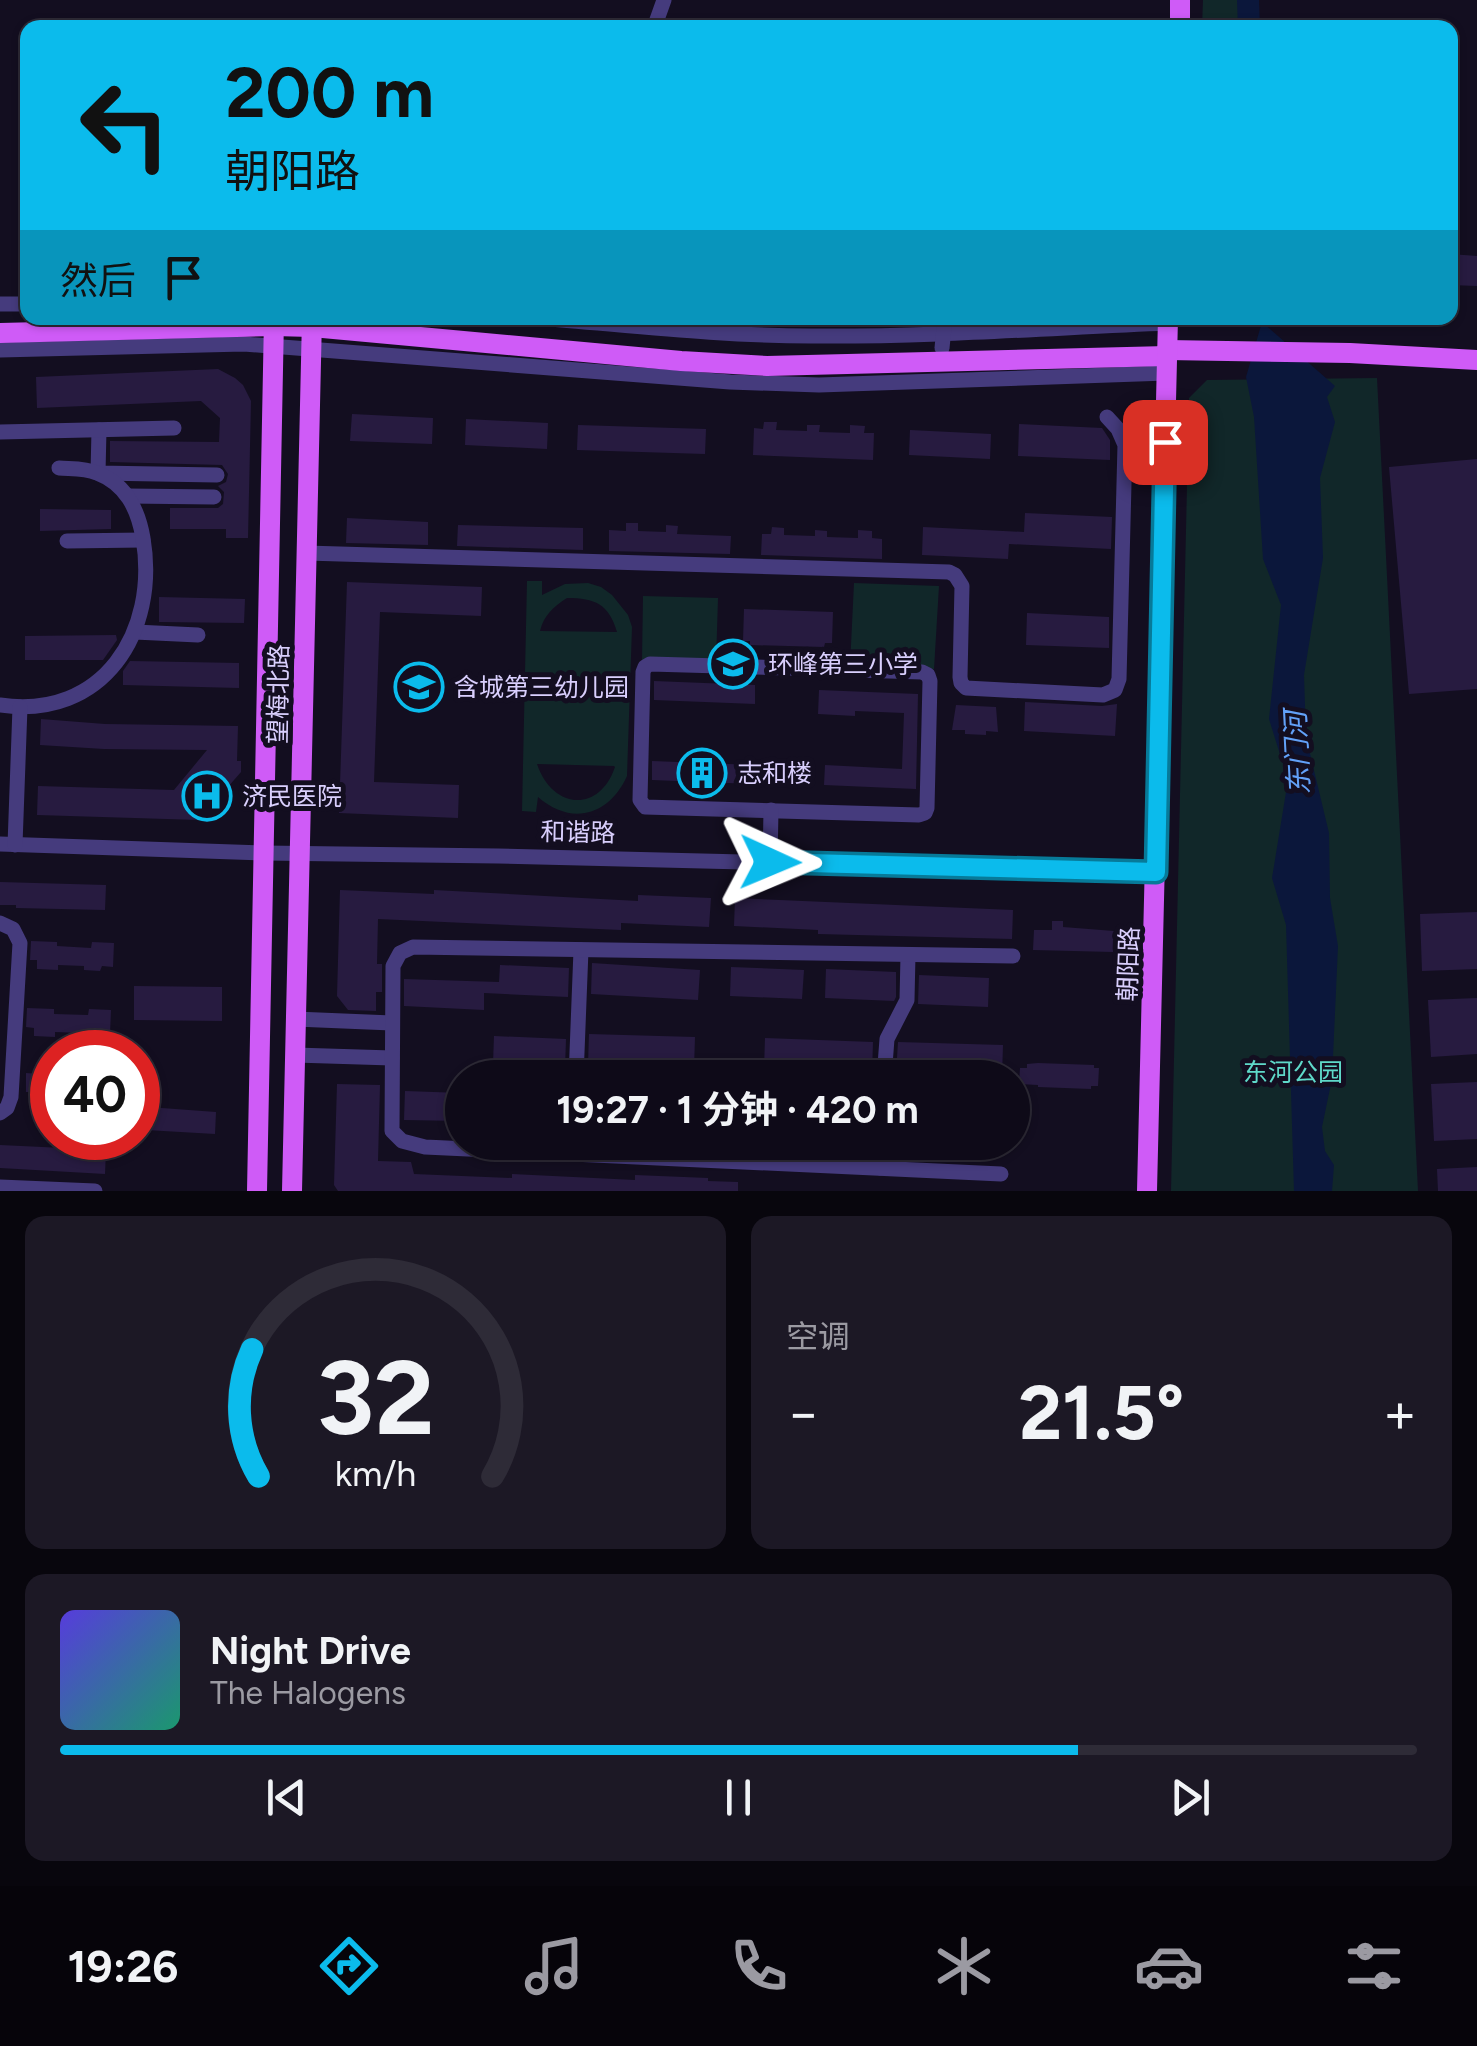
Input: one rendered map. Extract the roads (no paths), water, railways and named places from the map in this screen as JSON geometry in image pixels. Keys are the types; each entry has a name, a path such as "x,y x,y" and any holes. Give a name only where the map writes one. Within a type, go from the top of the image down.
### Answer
{"main road":[{"name":"望梅北路","path":"292,1191 312,325"},
{"path":"340,325 681,362 767,366 1168,344"},
{"path":"429,325 767,352 944,333 1477,360"},
{"path":"0,333 274,330"},
{"name":"望梅北路","path":"257,1191 274,330"},
{"name":"朝阳路","path":"1147,1191 1168,344"}],"street":[{"path":"659,325 808,336 944,333"},
{"path":"0,350 244,344 274,330 311,349 819,386 1168,344"},
{"path":"306,552 949,572 962,586 960,677 966,688 1103,695 1115,690 1119,680 1126,445 1107,417"},
{"path":"0,432 174,428"},
{"path":"98,473 99,430"},
{"path":"58,468 98,473 217,475"},
{"path":"0,704 20,708 76,695 112,668 135,632 146,588 146,559 137,514 128,496 98,473"},
{"path":"128,496 214,496"},
{"path":"68,541 143,540"},
{"path":"135,632 198,635"},
{"path":"650,664 872,670 928,675 924,813 771,810 645,806 641,802 645,667 650,664"},
{"path":"7,845 20,708"},
{"path":"770,862 771,810"},
{"name":"和谐路","path":"7,845 1156,872"},
{"path":"0,923 13,929 20,943 12,1097 0,1113"},
{"path":"445,1148 425,1148 402,1141 392,1131 392,966 400,954 413,948 1013,956"},
{"path":"577,1060 581,950"},
{"path":"885,1060 887,1039 907,1000 908,954"},
{"path":"295,1019 392,1023"},
{"path":"294,1055 392,1058"},
{"path":"758,1160 1001,1174"},
{"path":"880,1160 880,1168"},
{"path":"0,1187 95,1191"}],"water":[{"path":"1261,325 1265,325 1335,386 1327,397 1335,422 1320,478 1323,558 1304,675 1306,737 1329,833 1330,898 1338,946 1332,1079 1322,1127 1325,1151 1334,1165 1332,1191 1294,1191 1286,925 1272,878 1288,780 1269,719 1281,605 1263,559 1254,417 1246,377"}],"waterway":[{"name":"东门河","path":"1248,0 1249,20"}],"place":[{"name":"环峰第三小学","path":"733,664"},
{"name":"含城第三幼儿园","path":"419,687"},
{"name":"志和楼","path":"702,773"},
{"name":"济民医院","path":"207,796"}],"park label":[{"name":"东河公园","path":"1293,1072"}]}
